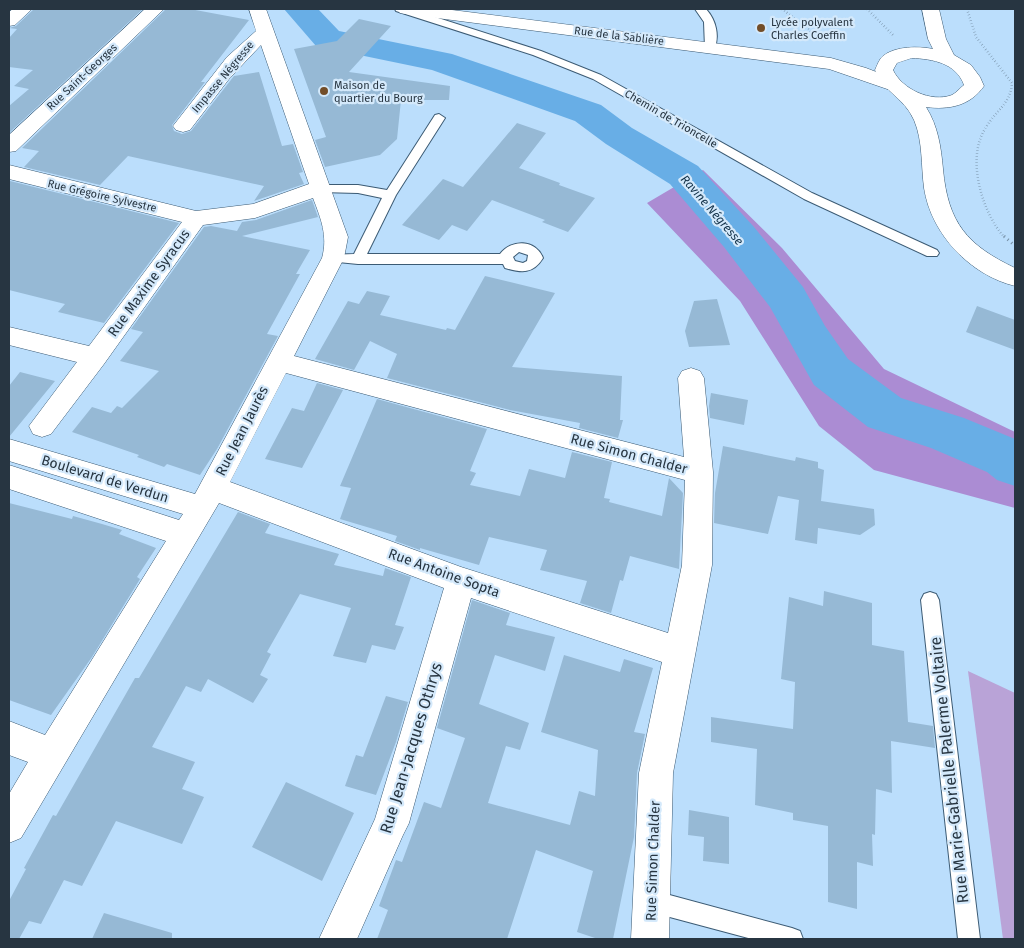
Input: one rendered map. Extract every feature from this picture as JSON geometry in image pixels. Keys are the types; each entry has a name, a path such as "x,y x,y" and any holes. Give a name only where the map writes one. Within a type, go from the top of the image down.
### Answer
{"street":[{"path":"9,21 23,9"},
{"name":"Rue Saint-Georges","path":"9,146 155,9"},
{"name":"Rue Jean Jaurès","path":"9,826 186,535 278,361 346,258 337,238 257,9"},
{"name":"Rue de la Sablière","path":"406,9 831,64 890,84 909,97"},
{"path":"921,12 947,58"},
{"name":"Impasse Négresse","path":"183,126 242,51 255,38 266,33"},
{"path":"913,44 929,53 947,58 962,66 972,76 974,86 969,95 957,101 942,115 931,139"},
{"name":"Rue de la Sablière","path":"831,64 862,63 890,58 913,44"},
{"path":"890,58 884,66 884,75 890,84"},
{"path":"909,97 942,103 957,101"},
{"path":"909,97 922,114 931,139 936,200 943,221 949,231 974,254 1015,278"},
{"name":"Rue Grégoire Sylvestre","path":"9,172 196,218"},
{"name":"Rue Maxime Syracus","path":"42,426 95,357 196,218 255,211 320,188"},
{"path":"9,336 95,357"},
{"name":"Rue Simon Chalder","path":"278,361 699,472 697,565 678,652 656,773 650,939"},
{"path":"691,378 699,472"},
{"name":"Boulevard de Verdun","path":"12,462 207,498"},
{"name":"Boulevard de Verdun","path":"12,462 186,535"},
{"name":"Rue Antoine Sopta","path":"207,498 678,652"},
{"name":"Rue Jean-Jacques Othrys","path":"338,939 391,823 461,581"},
{"path":"9,738 53,755"}],"lane":[{"name":"Chemin de Trioncelle","path":"400,9 537,53 596,77 808,196 932,253"},
{"path":"700,9 707,15 711,25 710,48"},
{"path":"346,258 390,195 439,118"},
{"path":"320,188 358,189 390,195"},
{"path":"346,258 506,258"},
{"name":"Rue Marie-Gabrielle Palerme Voltaire","path":"930,600 968,939"},
{"path":"651,901 792,939"}],"path":[{"path":"782,9 810,30 817,48 810,61"},
{"path":"867,9 913,44"},
{"path":"967,9 976,37 1012,83 1013,92 1010,98 991,119 978,141 977,156 981,197 986,212 995,228 1015,246"}],"shaded area":[{"path":"703,170 782,248 884,369 1015,432 1015,508 874,470 819,426 740,301 647,203"},
{"path":"968,671 1015,693 1015,939 1003,939"}],"building":[{"path":"34,9 143,9 9,133 9,106 29,89 14,86 33,70 9,67 9,38 17,29 9,28 16,26"},
{"path":"166,9 190,9 249,20 201,82 205,82 172,125 174,131 182,134 191,131 234,76 259,72 282,146 293,144 303,172 299,173 304,184 254,201 264,186 128,156 100,185 24,167 39,151 22,148"},
{"path":"359,19 391,26 349,72 450,86 449,100 401,100 397,139 380,155 325,167 315,140 326,137 294,49 337,41"},
{"path":"517,123 546,133 519,168 595,198 568,232 542,222 545,220 492,200 467,231 452,225 439,240 402,225 443,179 463,187"},
{"path":"10,181 179,223 104,323 58,312 65,304 9,290"},
{"path":"312,200 318,217 242,236 310,250 296,274 300,274 267,334 278,336 217,449 200,475 167,464 164,467 137,457 139,455 72,432 92,407 111,413 117,406 122,408 159,371 120,361 143,332 131,329 204,227 211,226 237,231 242,222 256,220"},
{"path":"485,276 555,293 512,367 622,376 620,420 623,420 618,438 579,428 580,423 510,410 387,378 397,354 370,341 354,370 315,359 348,301 359,304 367,291 390,296 380,315 446,330 447,328 455,330"},
{"path":"717,299 730,345 689,347 685,331 694,301"},
{"path":"977,306 1015,320 1015,350 966,332"},
{"path":"20,372 55,381 9,437 9,386"},
{"path":"317,383 343,390 302,468 265,459 292,408 304,411"},
{"path":"711,393 748,400 744,425 710,418"},
{"path":"377,399 487,429 470,471 476,473 470,485 520,496 529,469 565,478 572,452 612,462 604,498 610,499 609,502 662,516 669,478 683,493 679,569 630,556 623,581 620,580 611,613 580,603 587,581 540,570 547,550 489,537 479,565 420,548 420,550 395,541 397,536 340,519 351,488 340,486"},
{"path":"723,446 795,461 796,457 818,462 818,468 824,470 821,501 874,509 875,525 860,535 818,528 817,544 795,540 799,500 778,496 768,534 714,523 715,493"},
{"path":"9,503 72,519 73,516 122,530 119,534 156,548 137,577 140,579 92,657 51,715 9,700"},
{"path":"238,512 270,524 265,533 339,554 334,565 383,576 385,568 411,577 395,625 404,627 395,650 372,645 366,663 333,656 351,608 300,594 267,652 271,654 260,675 268,679 253,703 208,679 201,692 186,686 152,747 195,762 182,789 204,797 182,844 116,821 82,886 64,880 41,924 29,921 19,939 9,939 9,901 26,869 24,868 53,815 56,816 135,678 139,678"},
{"path":"824,591 872,603 872,645 904,651 908,722 933,726 935,748 891,741 892,793 876,789 875,835 872,834 873,866 857,862 857,909 828,902 828,826 793,820 793,813 755,805 757,749 711,742 711,717 793,729 795,682 781,679 789,597 823,606"},
{"path":"472,600 510,613 506,625 555,637 545,671 495,655 479,704 529,723 520,750 506,746 488,803 570,825 579,791 595,796 598,750 541,732 564,655 620,672 624,659 653,668 634,732 645,734 637,773 634,837 613,939 598,939 577,932 593,871 536,850 507,939 377,939 388,910 379,906 396,860 402,862 424,802 441,808 465,738 437,728"},
{"path":"386,696 408,702 396,742 376,795 345,786 356,755 363,757"},
{"path":"286,782 354,813 322,881 252,847"},
{"path":"689,810 729,817 729,864 703,861 704,837 688,835"},
{"path":"104,913 172,933 172,939 92,939"}],"waterway":[{"name":"Ravine Négresse","path":"300,9 328,39 440,61 588,113 619,136 684,175 739,237 787,298 809,338 831,372 885,413 946,432 1005,457 1015,465"}],"place":[{"name":"Lycée polyvalent Charles Coeffin","path":"761,28"},
{"name":"Maison de quartier du Bourg","path":"324,91"}]}
